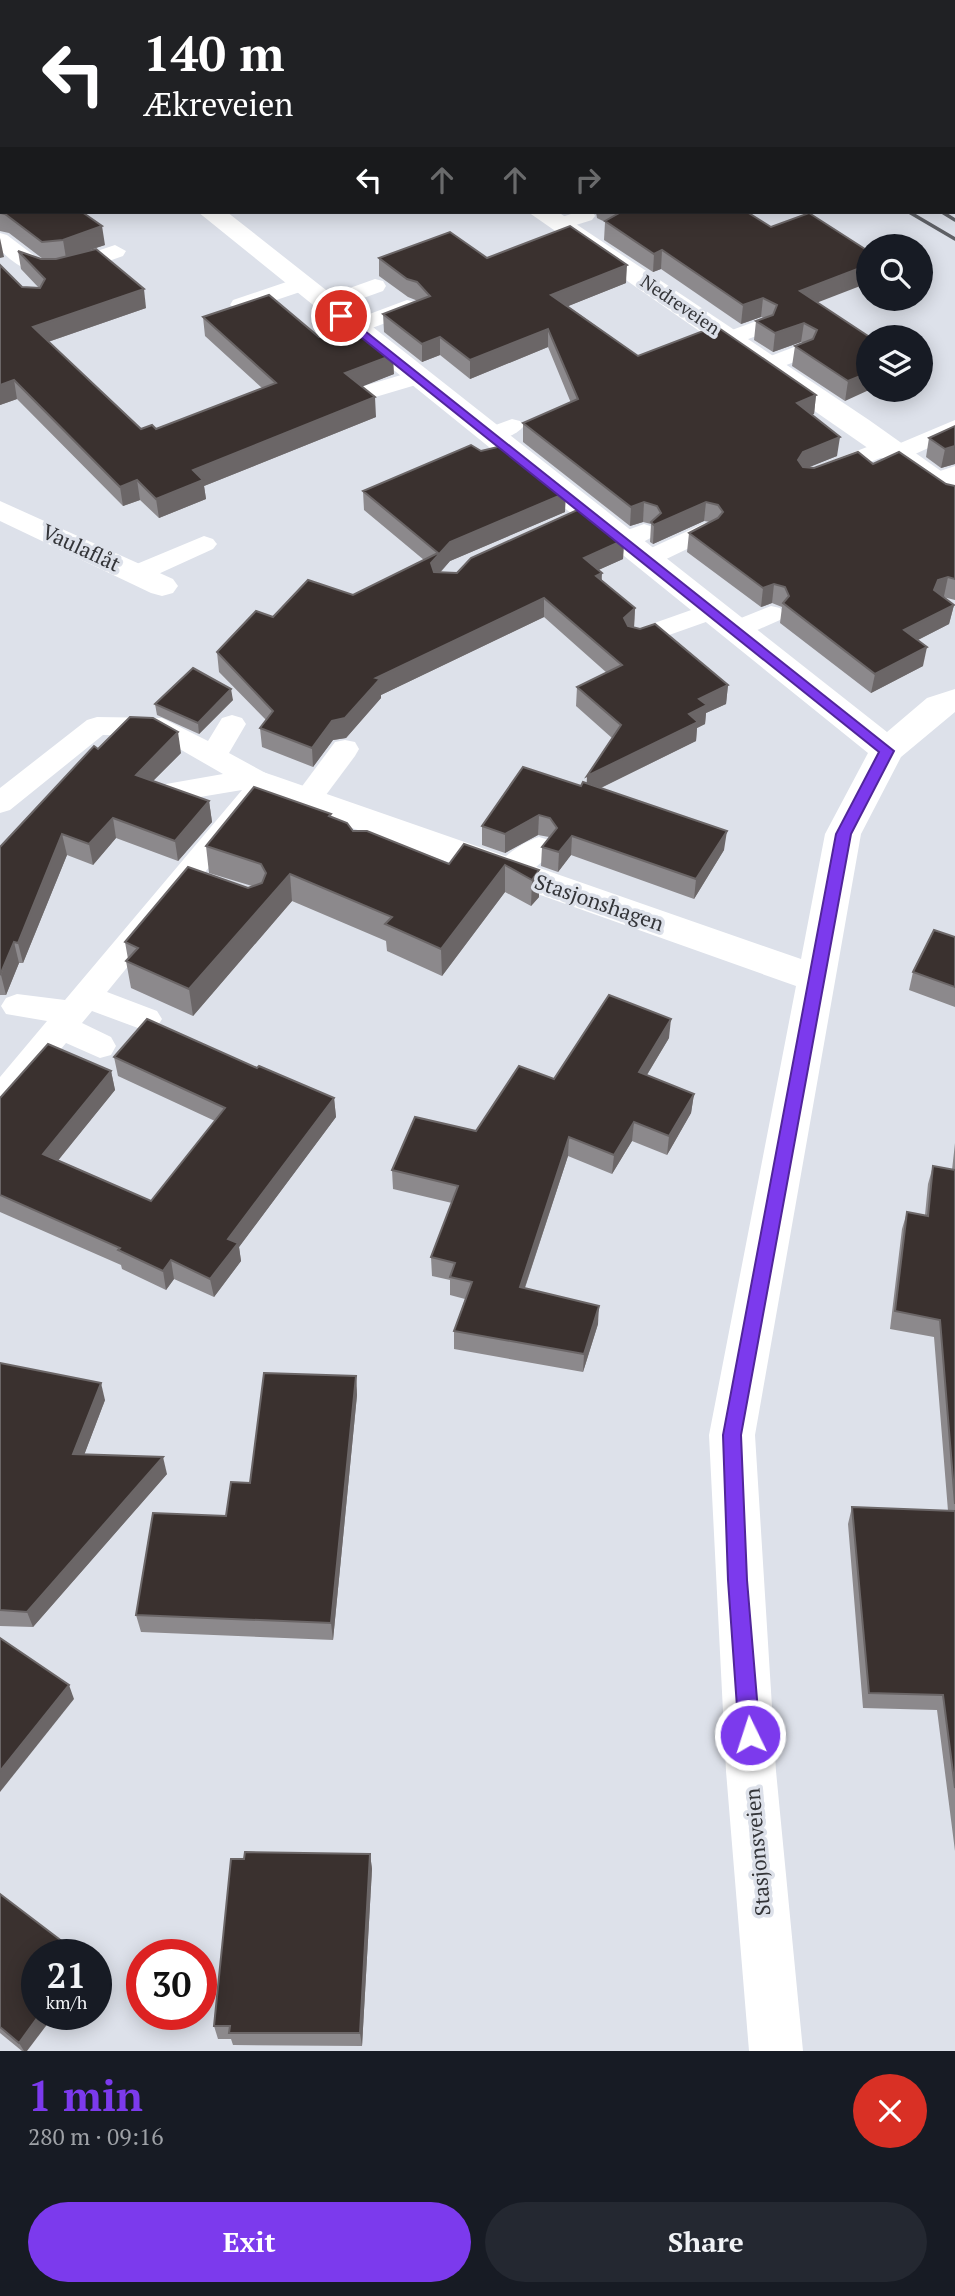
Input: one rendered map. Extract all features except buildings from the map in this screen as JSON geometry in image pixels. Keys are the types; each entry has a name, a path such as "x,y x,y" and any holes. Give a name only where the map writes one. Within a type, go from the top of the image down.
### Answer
{"street":[{"path":"214,214 499,443 574,517 638,544 711,611 887,751"},
{"name":"Nedreveien","path":"575,224 715,338 892,451 948,483"},
{"name":"Vaulaflåt","path":"0,510 149,580"},
{"name":"Stasjonsveien","path":"776,2051 766,1961 737,1580 732,1435 844,834 887,751 939,706 955,700"},
{"name":"Stasjonshagen","path":"258,782 307,800 374,837 436,858 508,871 817,979"}],"lane":[{"path":"0,239 33,267 43,269 76,264 115,251"},
{"path":"0,265 18,282"},
{"path":"242,305 301,284"},
{"path":"327,304 375,286"},
{"path":"356,327 407,307"},
{"path":"715,338 762,326"},
{"path":"770,374 802,351"},
{"path":"372,391 418,377"},
{"path":"810,478 955,427"},
{"path":"638,544 705,531"},
{"path":"149,580 204,544"},
{"path":"638,638 711,611"},
{"path":"735,630 771,614"},
{"path":"213,756 232,724"},
{"path":"4,797 97,726 162,727 258,782"},
{"path":"307,800 345,749"},
{"path":"176,791 258,782"},
{"path":"0,1100 185,878 258,782"},
{"path":"508,871 539,847"},
{"path":"185,878 218,889"},
{"path":"17,1006 146,1019"},
{"path":"73,1012 100,1046"}],"railway":[{"path":"912,214 955,239"},
{"path":"945,214 955,220"}],"route":[{"path":"341,316 887,751 844,834 732,1435 737,1580 750,1735"}]}
